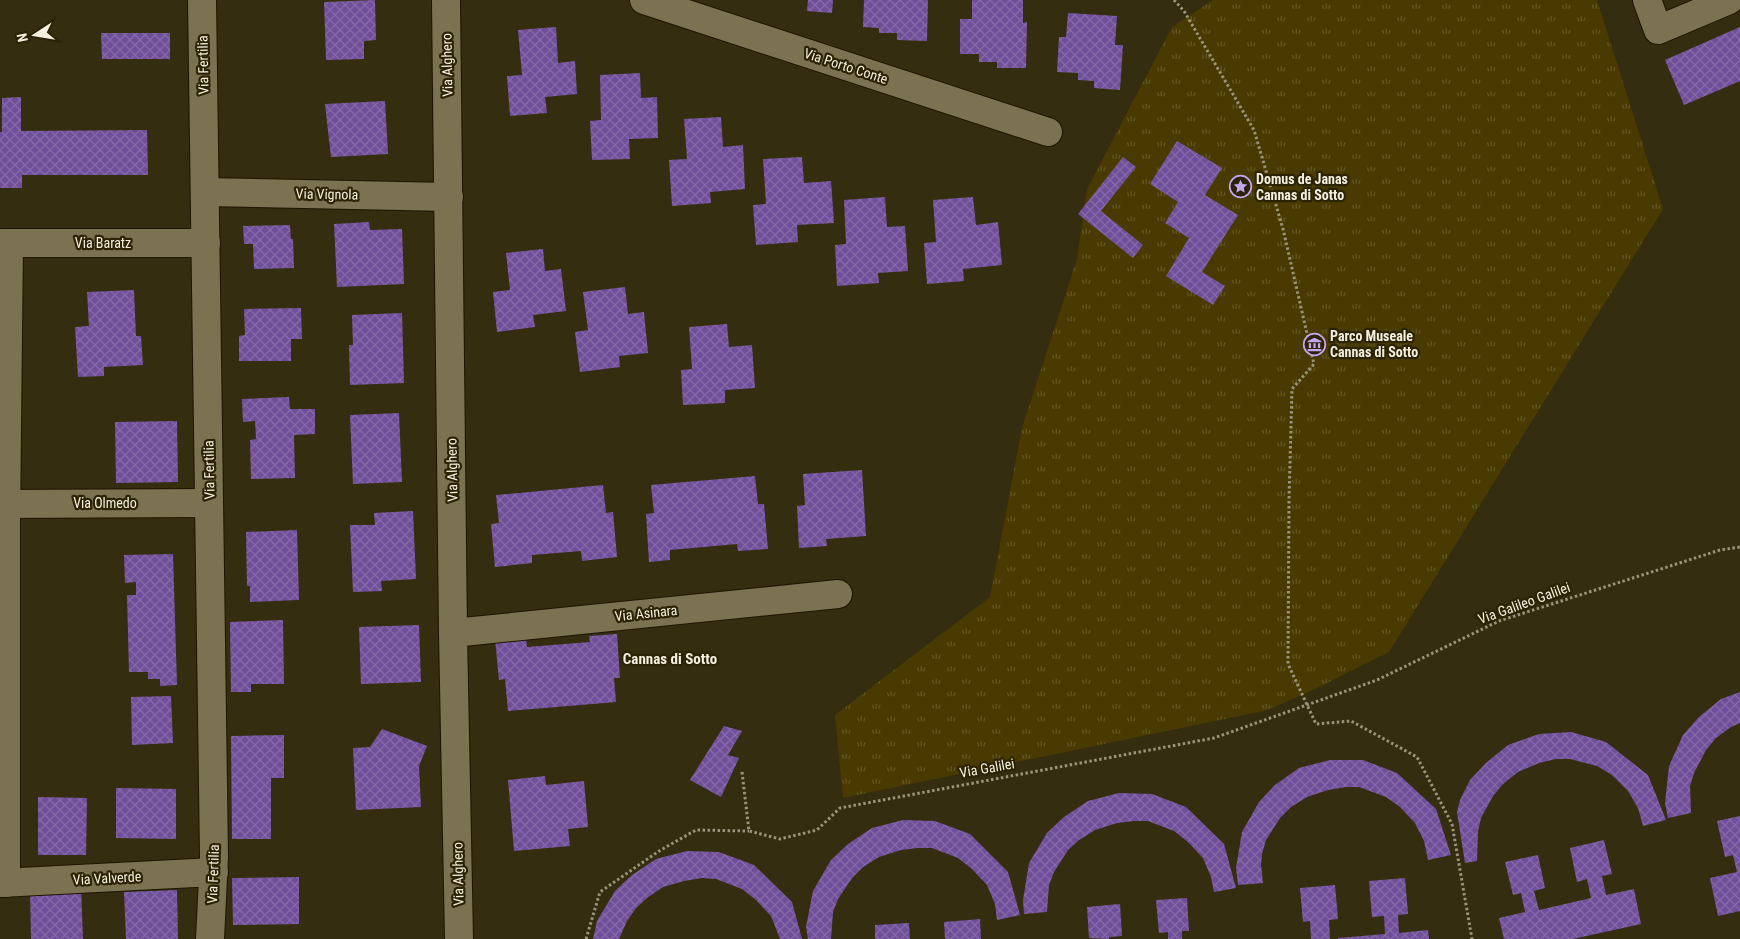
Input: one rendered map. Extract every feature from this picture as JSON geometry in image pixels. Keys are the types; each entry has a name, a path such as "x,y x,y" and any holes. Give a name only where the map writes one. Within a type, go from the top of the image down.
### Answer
{"street":[{"name":"Via Fertilia","path":"202,0 214,872 210,939"},
{"name":"Via Alghero","path":"446,0 453,633 459,939"},
{"name":"Via Porto Conte","path":"644,0 1048,132"},
{"path":"1647,0 1658,30 1729,0"},
{"name":"Via Vignola","path":"205,192 448,196"},
{"name":"Via Baratz","path":"5,243 206,242"},
{"path":"3,883 5,243"},
{"name":"Via Olmedo","path":"3,504 209,503"},
{"name":"Via Asinara","path":"453,633 838,594"},
{"name":"Via Valverde","path":"3,883 214,872"}],"path":[{"path":"1174,0 1184,11 1254,130 1283,229 1314,364 1292,389 1288,664 1316,724 1350,721 1417,757 1452,824 1472,939"},
{"name":"Via Galileo Galilei","path":"1294,710 1378,680 1499,621 1720,550 1740,547"},
{"name":"Via Galilei","path":"586,939 600,892 659,851 696,830 749,831 780,840 817,830 840,808 1214,738 1294,710"},
{"path":"742,772 749,831"}],"green space":[{"name":"Parco Museale Cannas di Sotto","path":"1213,0 1597,0 1663,209 1389,652 1268,710 843,798 835,715 990,597 1022,428 1077,259 1087,189 1172,27"}],"building":[{"path":"375,0 376,40 364,41 364,59 326,60 324,2"},
{"path":"808,0 833,0 832,13 807,11"},
{"path":"864,0 928,0 927,41 897,40 897,33 879,33 879,28 863,27"},
{"path":"972,0 1023,0 1023,23 1027,22 1026,68 997,68 997,62 979,62 979,54 960,54 960,19 972,19"},
{"path":"1068,13 1117,16 1115,45 1123,45 1120,90 1094,88 1094,81 1078,80 1078,73 1057,72 1059,37 1066,37"},
{"path":"556,27 558,63 575,61 577,94 545,97 547,113 510,116 507,76 522,75 518,30"},
{"path":"1740,27 1740,81 1684,105 1665,60"},
{"path":"101,33 170,33 170,59 102,59"},
{"path":"640,73 641,98 657,97 658,138 629,139 630,159 592,160 590,121 601,120 600,75"},
{"path":"21,97 21,131 147,130 148,175 22,175 22,188 0,188 2,98"},
{"path":"385,101 388,154 331,157 325,104"},
{"path":"721,117 723,147 743,145 745,189 710,192 711,203 672,206 669,160 687,159 684,119"},
{"path":"1177,141 1222,168 1205,195 1238,215 1202,272 1225,286 1213,305 1166,276 1189,238 1165,223 1178,202 1150,184"},
{"path":"802,157 804,183 831,181 834,223 797,225 798,242 756,245 753,205 766,204 763,159"},
{"path":"1123,157 1136,167 1101,211 1143,245 1133,258 1078,214"},
{"path":"885,197 887,227 905,226 908,271 878,273 879,283 837,286 835,245 846,244 844,200"},
{"path":"973,197 976,225 998,222 1002,265 963,269 964,281 927,284 924,243 936,242 933,200"},
{"path":"369,222 370,230 402,229 404,284 337,287 334,224"},
{"path":"290,225 291,239 293,239 294,268 254,269 253,244 244,244 243,226"},
{"path":"543,249 545,271 561,269 566,311 533,315 535,327 497,332 493,292 510,290 506,253"},
{"path":"625,287 628,314 644,312 648,353 619,356 620,367 580,372 575,332 588,330 583,292"},
{"path":"134,290 136,336 141,336 143,365 104,367 104,376 78,377 75,327 89,326 87,292"},
{"path":"301,308 302,339 291,339 291,361 239,361 239,336 245,335 244,309"},
{"path":"402,313 404,383 350,385 349,345 353,345 352,315"},
{"path":"727,324 729,347 752,345 755,388 725,390 725,403 683,405 681,370 692,369 689,327"},
{"path":"289,397 290,409 315,409 315,434 294,435 295,478 251,479 250,440 256,439 255,421 243,422 242,399"},
{"path":"399,413 402,482 353,484 350,415"},
{"path":"177,421 178,482 116,483 115,422"},
{"path":"862,470 866,536 826,539 827,546 799,548 797,506 805,505 803,474"},
{"path":"755,476 758,504 764,504 768,549 738,551 737,544 670,550 670,560 649,562 646,514 654,513 651,485"},
{"path":"603,485 606,513 613,512 617,557 582,561 581,551 532,555 532,563 495,567 491,524 499,523 496,495"},
{"path":"413,511 416,579 381,581 382,591 353,592 350,525 375,525 374,513"},
{"path":"297,530 299,600 250,602 250,586 247,586 246,532"},
{"path":"173,554 177,685 160,686 160,679 148,679 148,672 129,672 127,595 136,595 136,582 125,583 124,555"},
{"path":"283,620 284,684 251,684 251,692 231,692 230,622"},
{"path":"419,625 421,682 361,684 359,627"},
{"path":"617,634 620,678 614,678 616,702 508,711 505,679 499,680 495,639 526,637 527,647 590,642 589,636"},
{"path":"1740,692 1740,723 1716,738 1706,750 1694,773 1690,786 1691,813 1668,818 1665,803 1669,766 1683,735 1699,717 1721,699"},
{"path":"171,696 173,743 132,745 131,697"},
{"path":"724,726 742,731 728,755 739,758 721,797 690,780"},
{"path":"382,729 427,746 419,766 421,807 356,810 353,748 370,747"},
{"path":"1571,732 1606,742 1648,775 1666,820 1643,826 1638,808 1628,791 1612,775 1597,766 1570,759 1556,759 1539,763 1518,772 1503,784 1493,796 1481,818 1478,832 1477,861 1465,863 1457,812 1460,800 1470,780 1486,763 1508,745 1539,734"},
{"path":"284,735 284,778 271,778 271,839 232,839 231,736"},
{"path":"1330,760 1363,760 1397,773 1436,809 1451,855 1428,860 1424,841 1415,823 1400,807 1386,797 1359,787 1346,787 1328,790 1307,797 1291,807 1280,818 1266,840 1261,865 1263,883 1238,885 1236,868 1242,832 1259,802 1275,785 1299,768"},
{"path":"545,776 546,785 584,781 588,827 568,829 570,846 514,851 508,780"},
{"path":"116,788 176,789 176,839 116,838"},
{"path":"1119,793 1152,794 1186,807 1224,844 1236,888 1214,892 1211,877 1203,858 1174,831 1148,821 1117,823 1095,830 1068,850 1054,872 1049,885 1047,912 1024,914 1023,900 1029,863 1047,833 1064,817 1088,801"},
{"path":"38,797 87,798 86,855 38,855"},
{"path":"1740,816 1740,911 1718,916 1710,878 1737,872 1733,855 1725,857 1717,821"},
{"path":"903,820 935,821 970,834 1008,872 1020,915 997,920 995,904 987,885 972,869 958,858 932,848 918,848 901,850 879,857 863,867 852,878 838,899 833,912 831,939 808,939 806,927 813,891 831,860 848,844 872,828"},
{"path":"1604,840 1612,874 1602,876 1606,895 1634,889 1641,924 1573,939 1504,939 1499,918 1525,912 1521,893 1513,895 1505,862 1538,855 1545,888 1534,891 1539,910 1591,898 1587,879 1577,882 1570,848"},
{"path":"687,851 719,852 754,865 792,902 802,939 780,939 771,916 742,889 716,879 702,878 663,887 647,898 636,908 627,921 619,939 593,939 597,921 615,891 632,875 656,859"},
{"path":"299,877 299,924 233,925 232,878"},
{"path":"1405,878 1408,914 1398,915 1399,933 1428,930 1429,939 1338,939 1385,934 1384,916 1372,917 1369,881"},
{"path":"1335,885 1338,919 1329,920 1330,939 1311,939 1310,921 1303,922 1300,888"},
{"path":"81,887 83,939 31,939 30,888"},
{"path":"177,890 178,939 126,939 124,892"},
{"path":"1187,898 1189,931 1182,931 1182,939 1168,939 1168,932 1159,933 1156,900"},
{"path":"1120,904 1122,936 1109,937 1109,939 1089,938 1087,907"},
{"path":"980,919 981,939 945,939 944,922"},
{"path":"909,923 910,939 875,939 875,925"}],"place":[{"name":"Domus de Janas Cannas di Sotto","path":"1240,187"},
{"name":"Parco Museale Cannas di Sotto","path":"1314,344"}],"district":[{"name":"Cannas di Sotto","path":"670,659"}]}
